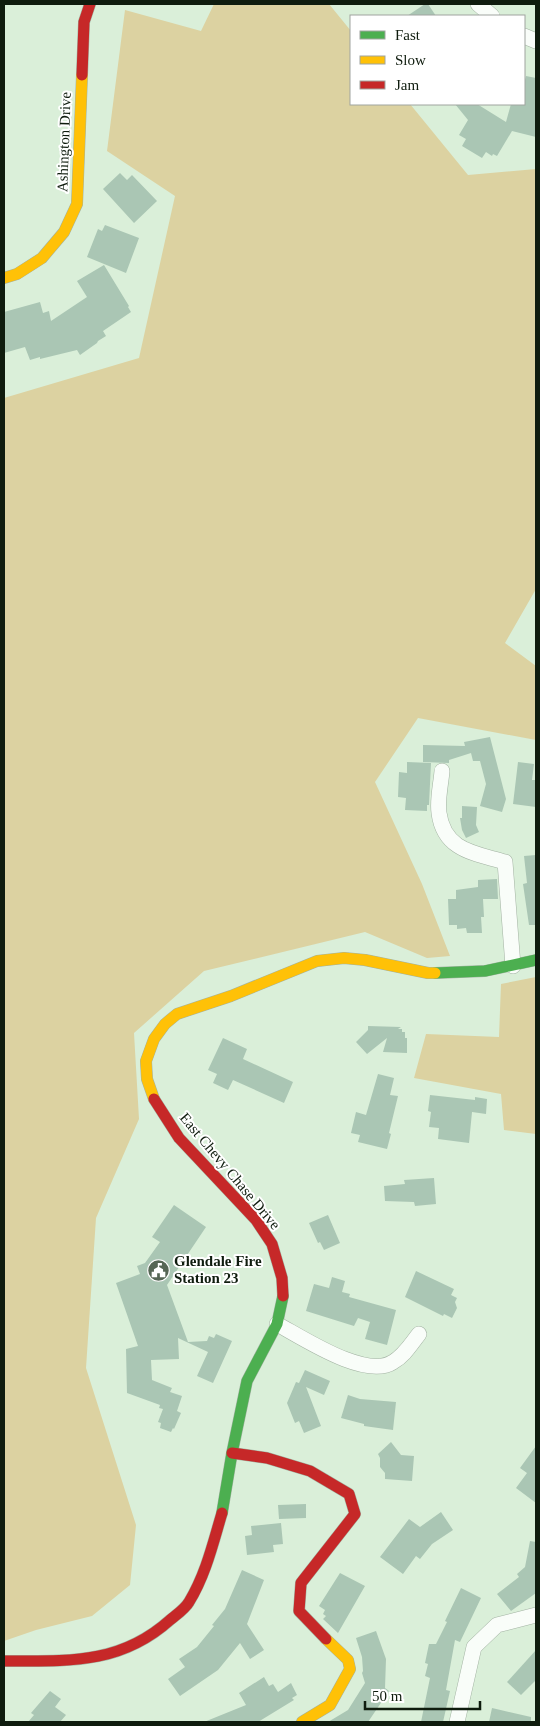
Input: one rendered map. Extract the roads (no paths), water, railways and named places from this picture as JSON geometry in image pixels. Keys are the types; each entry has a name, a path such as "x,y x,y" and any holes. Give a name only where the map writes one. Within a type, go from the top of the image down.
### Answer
{"main road":[{"name":"Ashington Drive","path":"4,278 17,274 42,258 64,232 77,204 84,22 90,4"},
{"name":"East Chevy Chase Drive","path":"4,1661 54,1661 102,1657 134,1646 156,1633 188,1604 206,1571 224,1507 232,1453 247,1381 277,1324 283,1298 282,1278 272,1244 256,1220 179,1138 155,1101 147,1079 146,1061 154,1039 164,1024 177,1014 231,996 316,961 344,958 365,960 428,973 485,971 536,960"},
{"path":"232,1453 267,1458 310,1472 349,1494 354,1514 301,1583 299,1611 348,1660 350,1668 330,1705 302,1722"}],"street":[{"path":"478,4 491,15"},
{"path":"442,771 439,812 444,831 456,845 466,851 505,862 513,966"},
{"path":"277,1324 345,1360 372,1367 392,1364 404,1354 419,1334"},
{"path":"457,1722 474,1648 497,1625 536,1615"}],"place":[{"name":"Glendale Fire Station 23","path":"158,1270"}]}
